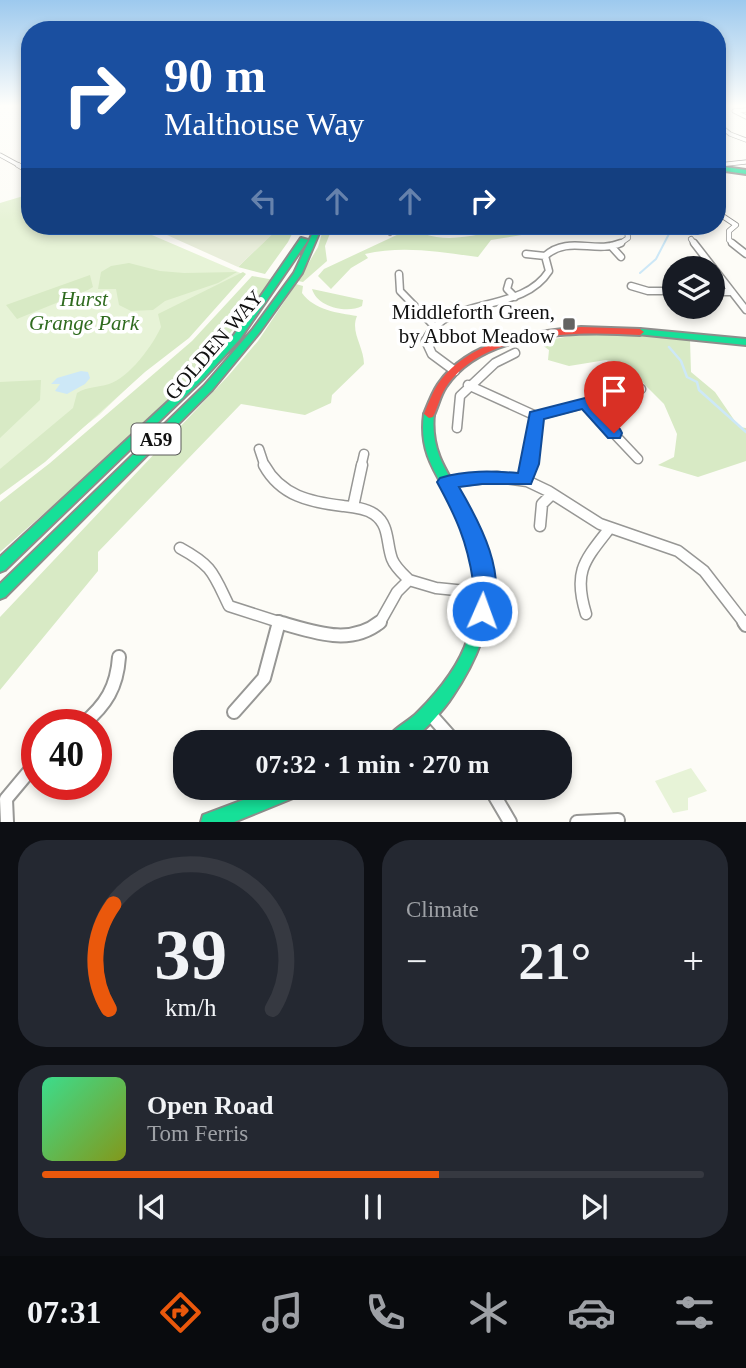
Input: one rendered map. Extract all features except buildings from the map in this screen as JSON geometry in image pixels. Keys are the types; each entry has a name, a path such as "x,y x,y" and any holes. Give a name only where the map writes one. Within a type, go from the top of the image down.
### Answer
{"main road":[{"name":"GOLDEN WAY","path":"0,566 120,455 237,337 299,250 305,235"},
{"name":"GOLDEN WAY","path":"0,593 208,388 256,331 298,273 315,235"},
{"path":"410,730 431,715 468,659 481,624 486,593 479,552 469,522 429,447 428,419 437,390 455,371 474,357 504,342 554,331 608,330 746,342"},
{"path":"0,603 76,517"},
{"path":"210,822 266,800"}],"street":[{"path":"0,155 21,167"},
{"path":"726,218 736,225 746,227"},
{"path":"736,225 729,231 729,240 746,254"},
{"path":"545,256 550,250 563,244 611,246 623,243 628,235"},
{"path":"691,239 703,256"},
{"path":"611,246 621,257"},
{"path":"526,254 545,256"},
{"path":"455,371 439,362 426,346 426,336 433,326 467,309 515,297 542,284 549,271 545,256"},
{"path":"400,274 400,291 413,301 422,317 433,326"},
{"path":"509,282 507,289 515,297"},
{"path":"725,284 743,302 746,310"},
{"path":"631,286 648,291 662,291"},
{"path":"725,292 732,292"},
{"path":"457,428 460,396 495,363 515,353"},
{"path":"468,386 536,416 641,389"},
{"path":"585,403 638,459"},
{"path":"525,480 530,464 536,416"},
{"path":"259,449 263,466 269,475 290,493 309,502 353,507 370,511 379,517 385,526 392,559 398,570 409,580 436,588 486,593"},
{"path":"353,507 364,454"},
{"path":"446,482 482,477 525,480 609,529 665,545 686,555 705,571 730,608 746,625"},
{"path":"540,526 542,504 551,495"},
{"path":"586,614 577,590 578,574 609,529"},
{"path":"180,548 204,561 212,570 229,606 330,636 355,635 379,624 397,592 409,580"},
{"path":"234,712 264,678 279,622"},
{"path":"102,709 117,685 119,657"},
{"path":"431,715 444,730"},
{"path":"7,822 3,799 21,779"},
{"path":"498,800 510,822"},
{"path":"577,822 618,820"}],"green space":[{"name":"Hurst Grange Park","path":"21,197 21,235 152,235 245,275 99,415 0,492 0,203"},
{"path":"167,235 272,235 238,267"},
{"path":"271,235 292,235 265,274 238,267"},
{"path":"321,235 329,235 325,246 327,261 303,282 298,281 318,247"},
{"path":"397,235 448,238 522,235 491,240 478,257 407,250 365,254 368,258 351,268 331,289 318,276 324,269"},
{"path":"129,263 160,271 184,273 237,272 218,283 165,301 153,310 131,311 119,305 116,289 98,289 101,272 111,266"},
{"path":"243,272 246,274 189,338 145,372 45,462 0,495 0,469 73,408 77,393 117,381 132,368 161,327 158,314"},
{"path":"90,275 93,287 17,319 6,305"},
{"path":"252,276 274,280 201,368 87,476 0,552 0,502 50,463 192,341"},
{"path":"296,284 303,286 302,293 320,307 357,316 355,328 364,364 332,395 331,403 305,415 241,404 98,552 98,571 0,690 0,617 229,375 258,341"},
{"path":"312,289 363,300 362,306 349,309 333,307 320,300"},
{"path":"618,333 690,340 691,372 715,392 739,427 746,428 746,461 698,477 658,465 674,457 677,434 664,404 623,363 606,360 569,366 548,360 549,350 538,342 570,336"},
{"path":"41,380 40,400 0,438 0,382"},
{"path":"691,768 707,791 688,798 688,810 673,813 655,781"}],"water":[{"path":"81,371 88,372 90,378 85,384 67,394 55,391 60,384 51,384 57,378"}],"waterway":[{"path":"640,273 656,259 668,235"},
{"path":"669,347 681,361 687,377 697,382 699,390 746,432"}],"traffic: fast":[{"path":"726,169 746,172"},
{"path":"0,593 208,388 256,331 298,273 315,235"},
{"path":"0,566 201,376 237,337 304,240"},
{"path":"640,332 746,342"},
{"path":"409,730 444,696 462,669 475,640 483,610 484,578 478,545 465,513 432,454 427,428 429,414"},
{"path":"210,822 266,800"}],"traffic: jam":[{"path":"429,414 442,386 461,365 487,349 516,339 548,333 581,330 640,332"}],"place":[{"name":"Middleforth Green, by Abbot Meadow","path":"569,324"}],"route":[{"path":"482,611 486,593 479,552 469,522 446,482 482,477 525,480 530,464 536,416 585,403 614,433"}]}
